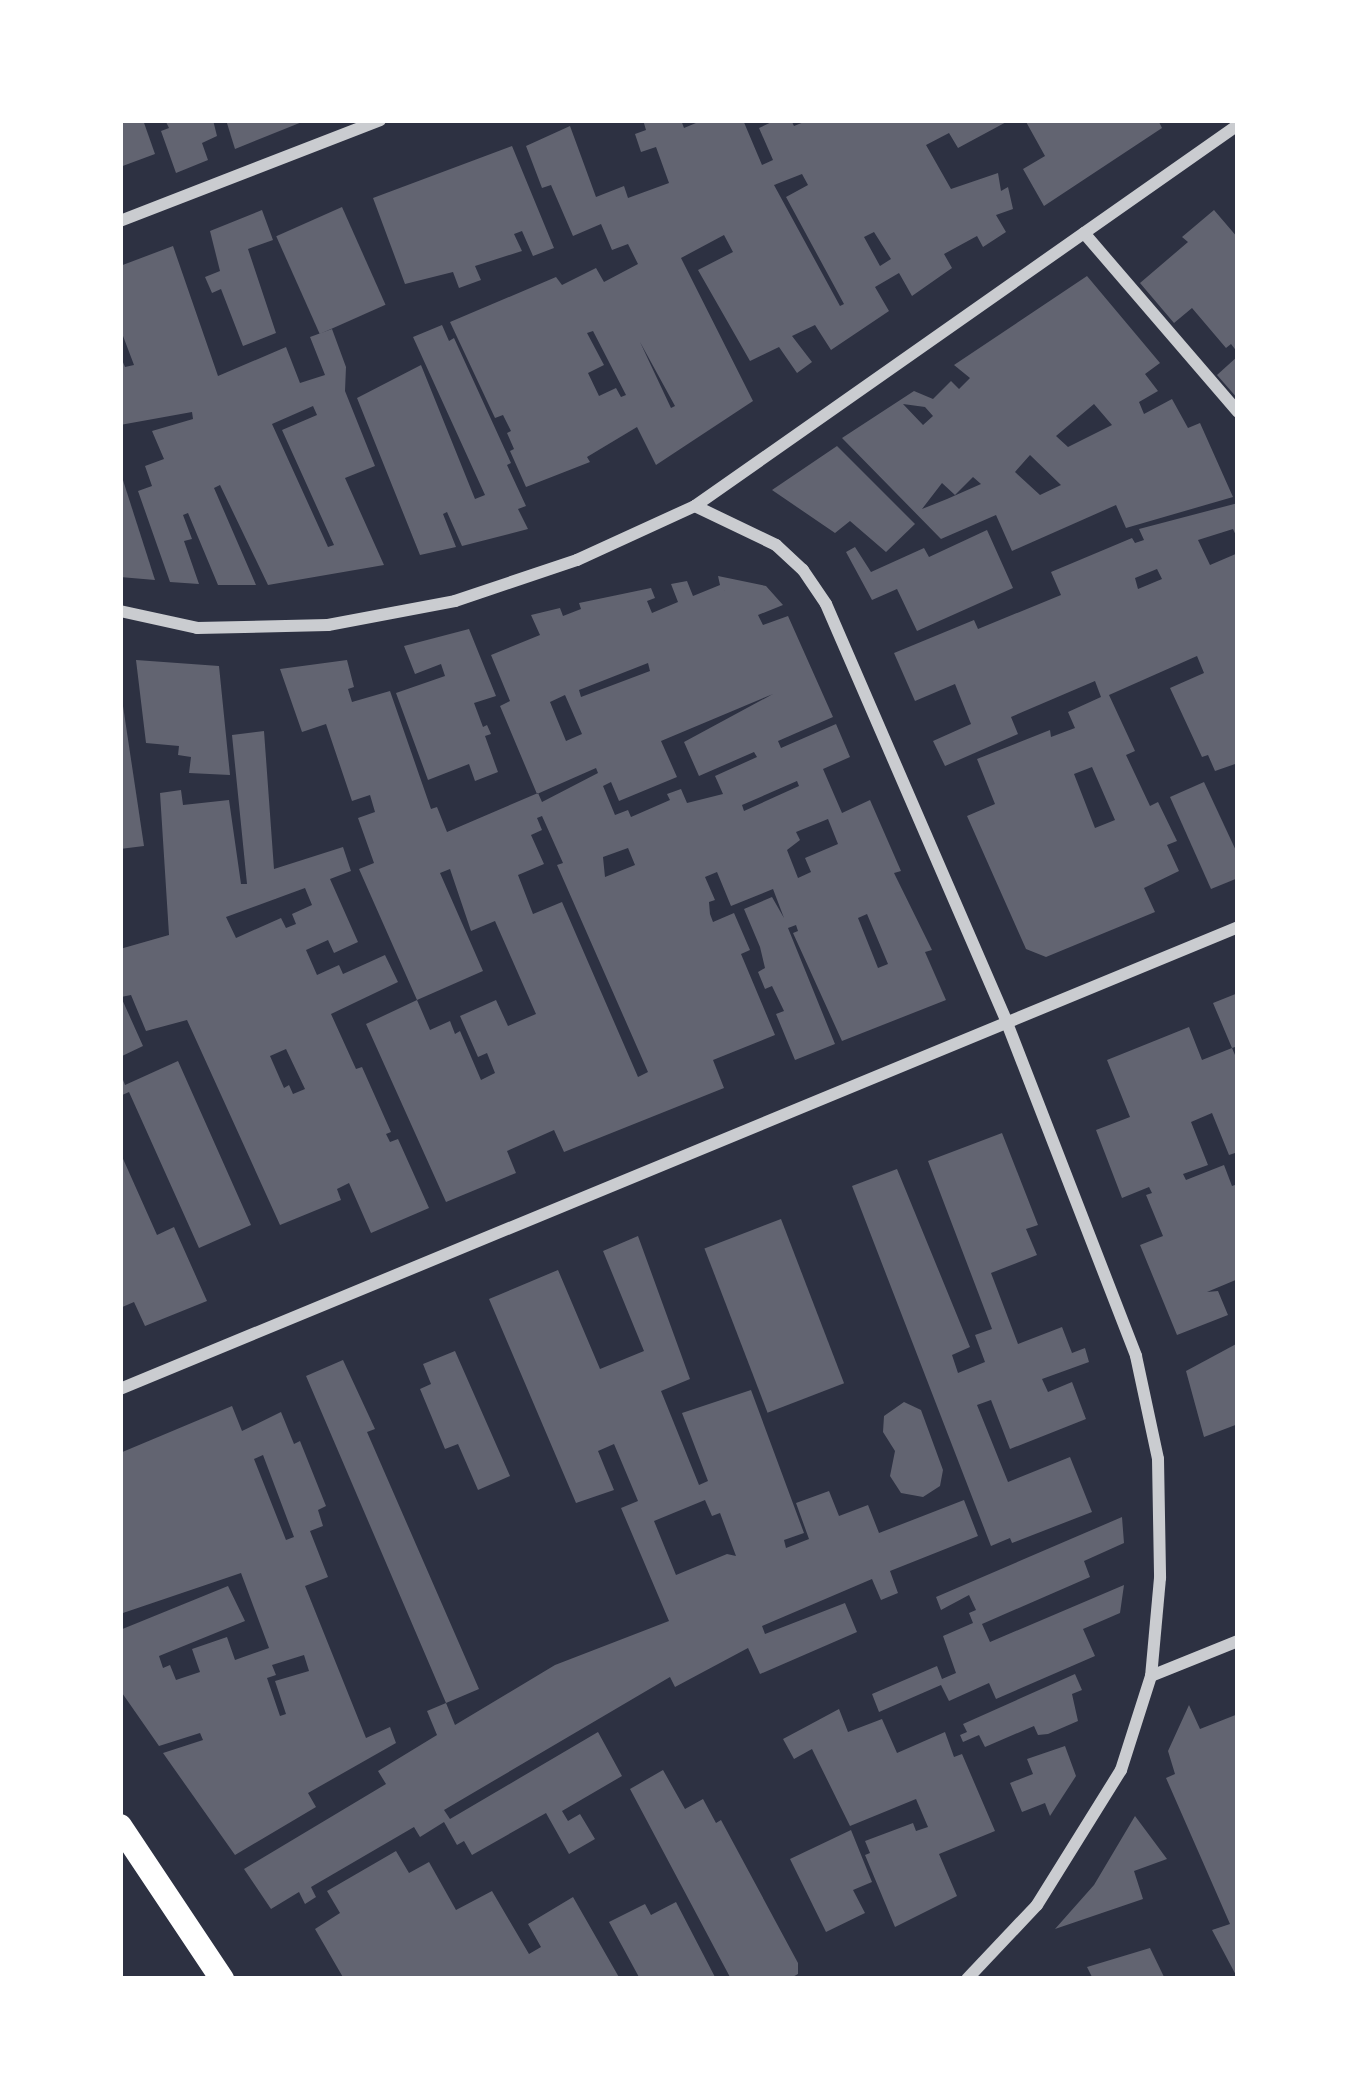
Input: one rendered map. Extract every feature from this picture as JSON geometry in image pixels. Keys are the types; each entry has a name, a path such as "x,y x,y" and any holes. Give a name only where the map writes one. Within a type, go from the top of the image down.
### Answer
{"main road":[{"path":"120,1826 222,1979"}],"street":[{"path":"120,221 380,120"},
{"path":"120,611 197,628 349,621 455,601 577,560 695,506 1238,125"},
{"path":"1084,233 1238,412"},
{"path":"695,506 776,545 803,570 826,604 1007,1023 1136,1357 1158,1459 1160,1578 1151,1676 1121,1770 1083,1838 1037,1905 967,1979"},
{"path":"120,1390 1238,928"},
{"path":"1151,1676 1238,1641"}],"building":[{"path":"120,120 143,120 155,154 120,167"},
{"path":"165,120 213,120 217,136 202,143 208,160 176,173 161,131 169,128"},
{"path":"226,120 307,120 235,149"},
{"path":"643,120 681,120 684,128 703,120 743,120 762,165 773,160 759,128 776,120 791,120 794,126 809,120 1010,120 958,148 949,133 926,145 951,189 998,173 1001,191 1008,187 1013,209 996,215 1006,232 983,247 977,236 944,254 952,268 912,296 899,273 875,287 889,311 831,350 815,325 792,336 812,362 797,373 779,347 750,361 698,270 733,252 724,235 681,258 753,401 656,465 637,427 587,457 590,462 526,487 510,451 514,449 507,433 511,431 503,415 495,418 450,322 556,277 562,285 596,268 604,282 638,264 628,244 612,250 601,224 573,236 551,185 542,188 526,146 570,126 596,197 624,186 628,198 669,183 656,147 641,152 635,134 646,130","holes":["802,174 808,185 786,197 844,304 840,306 774,185","874,232 891,259 880,266 864,237","593,331 626,395 621,397 616,388 599,396 588,373 604,365 587,333","640,342 675,406 671,408"]},
{"path":"1025,120 1158,120 1162,128 1044,206 1023,169 1045,156"},
{"path":"512,146 554,248 533,256 522,231 514,234 522,251 475,266 481,280 459,288 453,272 405,284 373,198"},
{"path":"342,207 386,305 320,334 276,236"},
{"path":"262,210 273,240 248,249 276,333 243,346 221,289 212,293 205,277 220,271 210,231"},
{"path":"1214,210 1238,238 1238,353 1231,344 1226,348 1192,308 1174,323 1140,283 1188,242 1182,237"},
{"path":"173,246 218,376 286,347 300,383 325,375 310,337 332,329 346,367 345,391 375,466 345,478 384,565 268,585 220,485 214,488 256,585 218,585 188,513 183,515 192,539 184,541 199,584 170,582 138,491 152,486 145,466 164,459 152,431 193,419 192,412 120,425 120,355 125,367 134,365 120,328 120,266","holes":["313,406 317,415 282,430 334,545 328,547 272,424"]},
{"path":"1087,276 1160,363 1145,374 1158,391 1139,402 1144,414 1172,399 1188,428 1200,423 1233,497 1126,528 1116,505 1012,551 996,515 941,539 842,438 914,391 933,399 951,381 959,389 970,378 954,365","holes":["903,404 925,407 933,416 923,425","1094,404 1112,425 1068,447 1056,436","1030,455 1061,485 1040,495 1015,472","973,477 981,484 922,509 942,483 955,495"]},
{"path":"442,325 449,341 454,338 511,463 507,465 526,506 518,509 528,529 462,546 447,512 443,514 456,547 420,555 357,398 421,365 475,499 485,495 413,337"},
{"path":"1238,356 1238,399 1217,375"},
{"path":"837,446 915,524 886,552 850,521 835,533 772,490"},
{"path":"121,474 155,580 120,577"},
{"path":"1238,503 1238,540 1233,529 1198,540 1210,565 1238,553 1238,763 1215,771 1208,755 1202,757 1170,688 1204,673 1197,656 1109,695 1135,751 1126,755 1150,806 1158,802 1177,841 1167,845 1179,871 1144,888 1155,912 1046,957 1026,949 967,816 995,804 977,759 1050,730 1051,737 1075,728 1068,712 1101,697 1095,681 1011,717 1018,734 945,766 933,741 971,724 955,684 915,701 894,653 974,620 978,629 1061,595 1051,572 1132,538 1135,543 1144,540 1139,529","holes":["1157,569 1162,579 1138,589 1135,578","1092,767 1115,820 1095,828 1074,774"]},
{"path":"987,530 1013,588 917,631 897,589 872,600 846,552 855,547 871,572 924,548 929,557"},
{"path":"718,576 766,586 783,605 758,615 763,625 788,616 833,717 778,741 781,748 836,724 850,757 823,769 842,813 870,800 901,871 894,873 932,950 925,952 946,1000 842,1041 793,933 798,931 796,925 788,928 835,1044 795,1060 776,1014 784,1011 772,986 765,989 758,972 765,968 744,909 772,897 784,918 773,889 731,906 717,872 705,877 715,900 709,902 710,914 713,922 734,913 750,950 741,954 775,1035 713,1060 724,1088 564,1152 554,1130 507,1151 516,1173 446,1202 366,1024 417,1000 359,869 374,863 358,818 375,812 370,795 352,801 326,724 302,732 280,669 347,660 354,687 348,689 352,702 390,691 431,809 437,807 447,832 537,794 500,706 510,701 491,655 540,635 531,615 560,608 563,616 581,609 579,603 651,588 655,598 647,601 652,613 678,602 671,584 687,581 693,596 720,585","holes":["648,663 650,671 581,697 579,690","773,694 684,742 699,776 754,752 757,757 715,776 723,794 687,803 681,789 667,794 670,800 631,817 628,810 615,815 603,786 611,782 619,801 677,777 661,741","565,695 582,734 566,741 550,702","596,768 598,773 542,802 538,793","797,781 799,786 744,811 742,805","542,816 563,863 557,865 648,1072 638,1077 562,902 533,914 518,875 544,864 531,835 542,830 537,818","828,819 838,844 805,858 811,872 798,878 787,850 800,840 796,832","628,848 635,865 605,877 603,857","450,869 471,931 495,921 536,1014 508,1026 496,1000 460,1016 478,1057 487,1053 495,1073 481,1080 460,1031 455,1034 450,1021 430,1030 417,1000 483,971 440,873","867,914 888,964 878,968 858,918"]},
{"path":"469,629 496,696 474,703 483,727 487,725 491,734 485,736 498,772 475,781 469,764 428,780 396,693 445,676 441,664 415,674 404,646"},
{"path":"136,660 219,666 230,775 189,773 191,757 178,755 179,746 146,743"},
{"path":"120,707 144,846 120,849"},
{"path":"264,731 274,869 343,847 351,871 330,879 358,942 334,953 328,940 306,950 317,975 339,965 343,974 385,955 398,982 331,1014 356,1069 362,1067 391,1132 386,1134 390,1142 398,1139 429,1208 371,1233 349,1183 337,1189 341,1200 280,1225 187,1020 146,1031 131,995 121,997 143,1046 120,1057 120,949 169,935 160,793 181,790 183,805 229,800 241,884 247,884 232,735","holes":["305,888 312,905 292,914 296,924 286,928 281,918 236,938 226,917","286,1049 305,1089 293,1094 289,1085 284,1088 270,1056"]},
{"path":"1204,782 1238,855 1238,878 1211,889 1170,797"},
{"path":"1238,993 1238,1046 1232,1048 1213,1003"},
{"path":"1189,1027 1202,1060 1232,1048 1238,1062 1238,1152 1229,1155 1212,1113 1191,1122 1208,1165 1183,1174 1186,1180 1224,1165 1232,1186 1238,1184 1238,1279 1207,1292 1218,1291 1228,1315 1177,1335 1140,1245 1163,1236 1146,1195 1152,1193 1149,1187 1122,1198 1096,1130 1130,1117 1107,1060"},
{"path":"178,1061 251,1225 199,1248 129,1092 120,1096 120,1072 125,1085"},
{"path":"1002,1133 1038,1225 1026,1229 1037,1255 991,1273 1018,1344 1062,1327 1072,1353 1085,1348 1089,1362 1042,1379 1048,1392 1072,1382 1086,1419 1010,1449 991,1400 977,1405 1008,1482 1070,1457 1092,1512 1012,1543 1010,1538 991,1546 852,1186 897,1169 970,1347 952,1355 958,1373 985,1362 975,1335 992,1329 928,1161"},
{"path":"120,1152 157,1235 174,1227 207,1301 145,1326 134,1302 120,1308"},
{"path":"781,1219 844,1383 768,1413 704,1248"},
{"path":"638,1236 690,1379 661,1391 699,1485 708,1481 682,1413 751,1390 804,1533 784,1540 786,1548 809,1539 796,1503 829,1491 839,1516 868,1505 879,1533 964,1500 978,1536 890,1571 898,1593 881,1600 872,1579 762,1626 765,1634 845,1603 857,1632 760,1674 748,1648 675,1687 670,1677 444,1810 450,1819 598,1732 622,1776 562,1811 568,1821 580,1814 595,1839 569,1854 546,1813 472,1855 464,1841 457,1845 444,1822 420,1837 414,1827 311,1887 316,1897 305,1904 299,1892 271,1909 244,1869 386,1784 378,1771 437,1735 427,1711 446,1703 455,1725 555,1665 669,1621 621,1508 638,1501 614,1444 598,1451 614,1490 576,1503 489,1299 558,1270 600,1369 644,1351 603,1251","holes":["705,1500 712,1516 720,1513 736,1556 727,1554 676,1575 654,1521"]},
{"path":"1238,1343 1238,1424 1204,1437 1186,1371"},
{"path":"455,1351 510,1476 478,1490 458,1444 445,1449 420,1389 431,1384 423,1364"},
{"path":"343,1360 375,1429 367,1432 479,1689 446,1703 306,1376"},
{"path":"904,1402 921,1410 943,1470 940,1486 923,1497 901,1493 890,1476 895,1451 883,1432 884,1416"},
{"path":"232,1406 242,1431 281,1412 294,1444 300,1441 326,1506 318,1510 323,1526 310,1531 328,1577 305,1586 366,1738 390,1727 396,1743 308,1793 316,1807 235,1855 163,1753 203,1740 200,1733 159,1746 120,1690 120,1630 228,1586 245,1621 159,1656 163,1668 170,1665 176,1680 200,1672 192,1649 227,1637 235,1660 269,1648 241,1573 120,1614 120,1453","holes":["263,1455 294,1537 286,1540 254,1459","304,1655 309,1671 275,1681 286,1714 280,1716 267,1678 276,1675 272,1665"]},
{"path":"1122,1517 1124,1543 1084,1561 1090,1577 982,1624 990,1642 1124,1585 1120,1613 1083,1629 1095,1656 996,1699 989,1683 949,1701 941,1685 879,1712 872,1694 937,1666 942,1679 956,1673 943,1636 973,1623 969,1613 976,1610 969,1595 941,1610 936,1597"},
{"path":"1075,1674 1082,1690 1072,1694 1078,1721 1048,1734 1038,1735 1034,1726 985,1747 979,1735 963,1742 960,1735 967,1732 963,1724"},
{"path":"1189,1705 1200,1729 1238,1714 1238,1979 1212,1930 1230,1924 1166,1778 1175,1774 1168,1751"},
{"path":"839,1709 848,1732 882,1719 897,1753 945,1732 954,1757 962,1754 995,1831 939,1854 957,1896 895,1927 865,1855 870,1853 865,1841 913,1823 916,1831 928,1827 916,1799 850,1826 812,1749 794,1759 783,1739"},
{"path":"1065,1746 1076,1776 1050,1816 1045,1803 1022,1812 1010,1783 1033,1774 1027,1759"},
{"path":"663,1770 685,1809 703,1799 716,1823 721,1820 798,1963 798,1974 789,1979 731,1979 630,1789"},
{"path":"1135,1816 1167,1859 1134,1871 1143,1899 1055,1929 1094,1885"},
{"path":"851,1830 872,1882 853,1890 865,1913 826,1932 790,1859"},
{"path":"396,1851 409,1873 429,1862 456,1910 492,1891 529,1954 541,1947 528,1924 573,1897 620,1979 344,1979 315,1929 340,1913 327,1891"},
{"path":"676,1902 716,1979 640,1979 609,1922 645,1904 651,1915"},
{"path":"1150,1948 1165,1979 1093,1979 1087,1967"}]}
